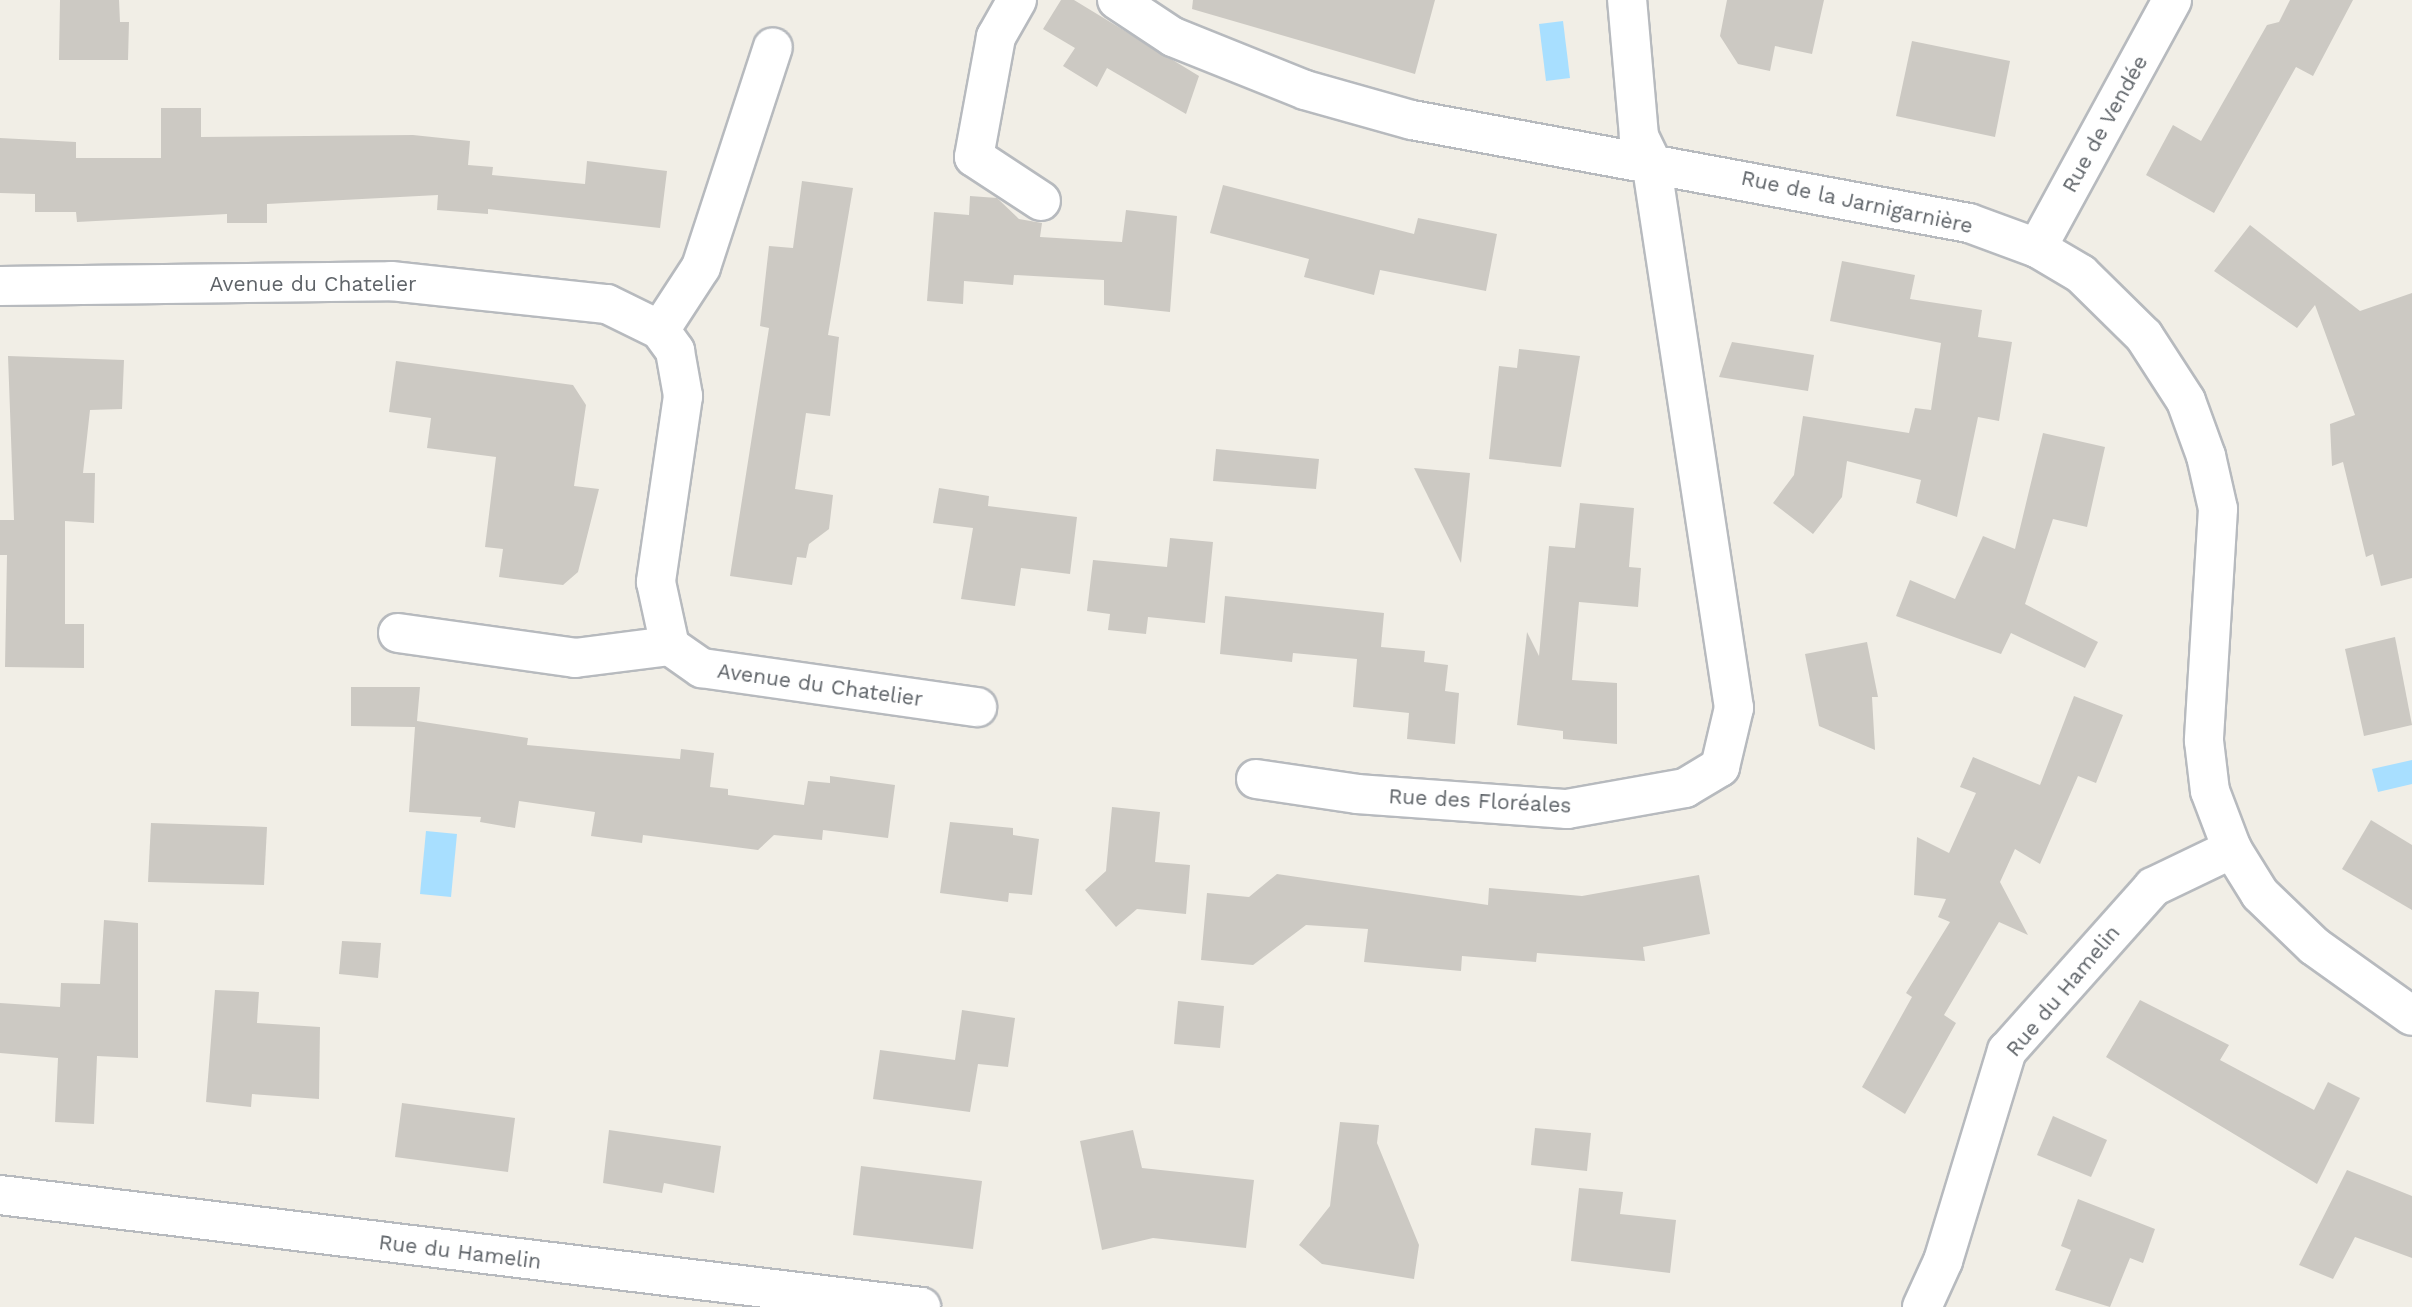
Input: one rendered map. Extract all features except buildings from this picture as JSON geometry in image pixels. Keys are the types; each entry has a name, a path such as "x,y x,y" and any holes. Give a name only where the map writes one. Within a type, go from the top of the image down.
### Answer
{"street":[{"path":"1017,0 996,37 974,157 1041,201"},
{"name":"Rue de la Jarnigarnière","path":"1117,0 1185,43 1305,90 1412,120 1651,161 1930,214 2037,248 2100,290 2144,336 2186,401 2206,456 2218,509 2204,741 2210,791 2232,849 2260,894 2314,946 2412,1016"},
{"path":"1626,0 1639,136 1651,161"},
{"name":"Rue de Vendée","path":"2037,248 2172,0"},
{"path":"398,632 575,658 670,646 656,582 684,396 676,351 660,330 701,267 773,47"},
{"name":"Rue des Floréales","path":"1256,779 1357,794 1567,808 1604,805 1685,788 1720,767 1734,708 1651,161"},
{"name":"Avenue du Chatelier","path":"0,286 391,281 607,304 660,330"},
{"name":"Avenue du Chatelier","path":"670,646 702,668 977,707"},
{"name":"Rue du Hamelin","path":"1922,1307 1943,1261 2007,1051 2153,887 2232,849"},
{"name":"Rue du Hamelin","path":"0,1195 921,1307"}],"water":[{"path":"1563,21 1570,78 1546,81 1539,24"},
{"path":"2412,760 2412,784 2378,792 2372,769"},
{"path":"426,831 457,834 451,897 420,894"}]}
